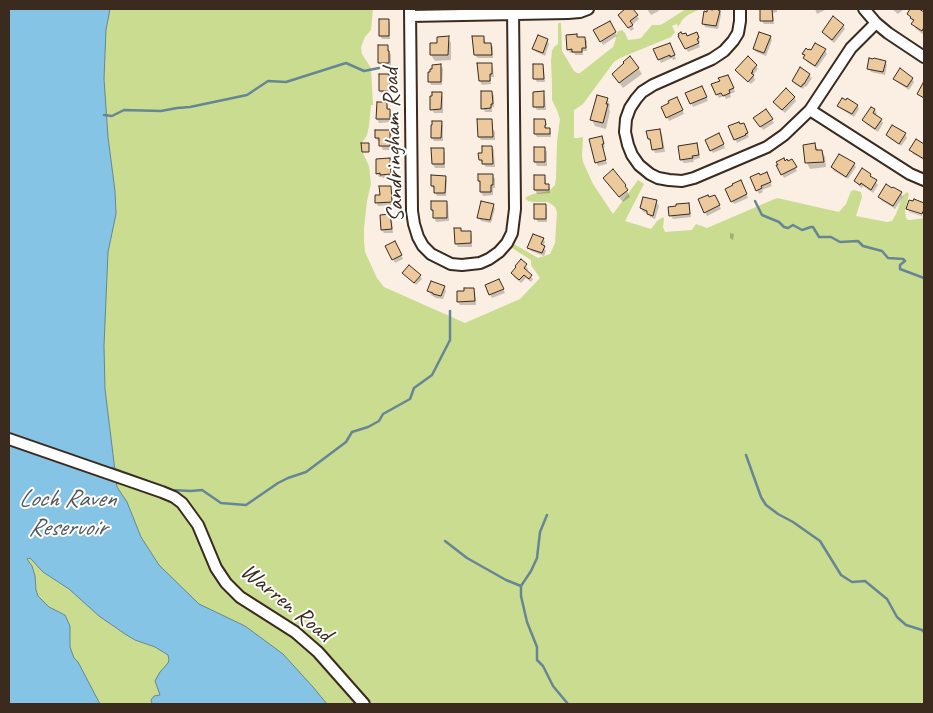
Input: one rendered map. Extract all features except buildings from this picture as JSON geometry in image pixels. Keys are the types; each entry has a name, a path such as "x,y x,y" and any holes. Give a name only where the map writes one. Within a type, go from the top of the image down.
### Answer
{"street":[{"path":"410,12 513,11 568,13 588,9"},
{"path":"740,9 738,33 724,51 712,59 653,85 642,92 630,108 626,119 625,132 628,144 632,156 650,174 669,180 682,181 694,178 767,146 784,135 810,110 852,48 876,23"},
{"path":"864,9 888,34 924,57"},
{"name":"Sandringham Road","path":"410,12 412,211 414,224 423,246 431,254 451,264 462,265 480,263 489,259 499,252 512,233 515,209 513,11"},
{"path":"810,110 910,174 924,180"},
{"name":"Warren Road","path":"9,439 174,497 189,511 198,525 216,568 226,584 240,598 295,632 318,652 364,704"}],"green space":[{"path":"9,9 373,9 371,30 365,37 361,47 362,54 371,68 373,105 371,105 367,135 362,143 362,151 369,166 371,184 364,228 365,252 377,278 384,287 465,323 520,299 540,278 531,265 531,260 512,248 514,244 538,258 550,254 555,243 557,212 555,207 548,202 533,202 525,198 533,194 549,191 555,185 560,119 552,100 551,61 552,51 558,44 558,23 561,23 562,51 574,71 580,73 613,47 617,32 622,30 628,40 641,38 652,25 660,25 686,9 700,9 683,19 678,27 677,24 672,26 675,32 671,37 614,62 583,104 574,110 574,138 583,138 583,162 593,184 613,214 638,180 644,184 625,221 651,229 663,217 665,232 692,230 696,224 707,228 777,198 839,212 846,204 851,191 854,190 861,192 862,197 856,216 887,222 892,221 903,195 907,192 909,194 905,211 906,218 911,220 924,218 924,704 9,704"}],"water":[{"name":"Loch Raven Reservoir","path":"9,9 110,9 106,30 104,79 116,214 108,252 104,346 105,389 117,487 127,502 141,537 159,565 199,604 245,626 283,654 327,704 152,704 151,700 154,696 160,695 155,681 168,663 168,655 155,647 135,640 99,616 69,589 43,572 30,558 27,559 32,566 35,576 38,596 49,607 65,615 70,626 70,647 74,658 78,662 100,704 9,704"}],"waterway":[{"path":"104,115 112,116 124,110 161,111 190,107 247,95 268,81 286,82 346,63 364,71 379,68"},
{"path":"755,201 762,215 779,222 784,227 788,228 793,225 802,230 813,227 819,237 831,237 840,242 858,241 863,246 882,251 888,258 903,259 905,261 900,265 900,269 924,278"},
{"path":"112,468 172,490 202,490 221,503 246,505 278,483 306,472 346,442 352,432 379,421 383,414 410,399 414,388 432,375 450,340 450,311"},
{"path":"746,455 761,497 766,505 820,541 841,575 852,582 865,581 887,599 897,617 906,625 924,632"},
{"path":"547,515 540,532 537,558 521,586 521,596 527,622 537,647 537,660 543,666 553,686 568,704"},
{"path":"445,541 467,558 506,580 521,586"}]}
